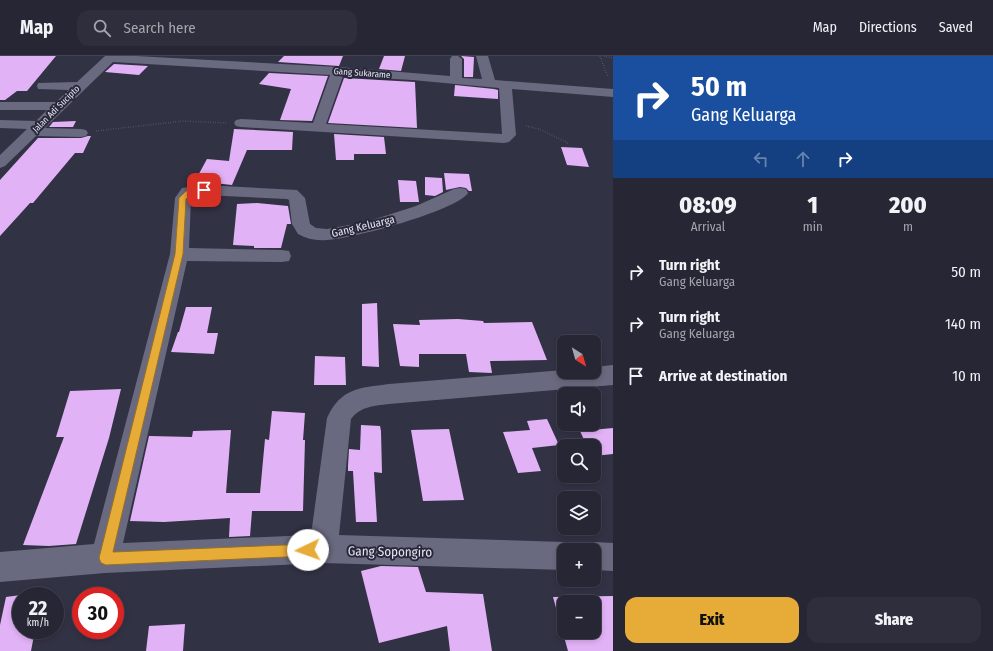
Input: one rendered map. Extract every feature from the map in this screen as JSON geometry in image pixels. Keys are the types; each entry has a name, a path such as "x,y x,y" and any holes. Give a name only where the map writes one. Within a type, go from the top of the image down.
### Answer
{"street":[{"path":"482,56 490,84"},
{"name":"Gang Sukarame","path":"111,57 253,61 338,71 608,93"},
{"name":"Jalan Adi Sucipto","path":"0,163 111,57"},
{"path":"456,59 456,81"},
{"path":"375,74 380,62"},
{"path":"318,128 338,71"},
{"path":"241,124 499,139 509,135 505,85"},
{"path":"43,86 79,86"},
{"path":"0,106 58,106"},
{"path":"0,124 34,131 81,133"},
{"path":"0,137 34,131"},
{"name":"Gang Keluarga","path":"106,558 179,254 183,198 188,192 196,190 295,196 300,210 300,223 304,230 310,234 322,236 362,229 410,215 460,193"},
{"path":"179,254 282,256"},
{"path":"323,549 339,418 342,410 349,403 358,399 389,394 613,375"},
{"name":"Gang Sopongiro","path":"0,567 106,558 323,549 557,556"},
{"path":"601,556 613,557"}],"path":[{"path":"600,56 610,84 608,93"},
{"path":"604,56 613,58"},
{"path":"81,133 183,121 241,124"},
{"path":"508,123 539,130 568,143"}],"building":[{"path":"0,56 56,56 27,91 17,91 5,100 0,100"},
{"path":"284,56 343,56 339,66 278,62"},
{"path":"384,56 405,56 401,71 379,69"},
{"path":"461,56 474,57 473,77 464,77 464,59"},
{"path":"114,64 148,66 139,75 105,72"},
{"path":"269,73 328,76 312,121 280,120 291,89 259,84"},
{"path":"344,78 415,82 417,128 328,123"},
{"path":"455,85 498,90 498,99 454,96"},
{"path":"76,121 73,127 49,127 53,122"},
{"path":"234,129 293,132 292,150 247,150 232,185 195,181 207,159 229,161"},
{"path":"334,134 384,137 386,154 354,154 354,160 336,160"},
{"path":"91,136 83,153 75,153 33,203 30,203 0,236 0,180 38,138 81,138"},
{"path":"561,147 582,148 589,167 567,165"},
{"path":"444,173 469,174 472,191 460,187 446,190"},
{"path":"425,177 442,178 443,192 435,196 425,195"},
{"path":"398,180 416,181 419,202 400,202"},
{"path":"257,203 288,206 291,224 287,224 281,248 254,248 254,246 233,245 237,204"},
{"path":"377,303 379,367 362,366 362,304"},
{"path":"186,307 212,307 207,333 218,333 214,354 171,352 179,332"},
{"path":"458,319 483,321 484,323 532,322 547,360 490,361 492,373 469,372 466,354 419,354 419,367 400,366 393,324 420,325 419,320"},
{"path":"315,356 345,357 346,385 314,385"},
{"path":"121,389 109,438 76,544 49,546 23,545 64,437 56,437 70,391"},
{"path":"272,411 305,413 303,440 305,440 303,511 252,511 250,536 229,537 230,518 164,522 130,521 149,436 192,437 193,431 231,430 226,493 260,493 265,439 269,440"},
{"path":"547,419 557,441 557,445 532,448 541,471 518,473 503,432 530,430 527,421"},
{"path":"361,425 380,426 381,431 382,473 374,472 377,522 356,522 353,471 348,471 348,466 349,449 360,450"},
{"path":"613,428 613,454 601,455 601,439 584,439 580,431 601,431 601,429"},
{"path":"449,429 464,500 423,501 411,430"},
{"path":"381,566 418,567 426,592 483,594 492,651 450,651 447,626 379,643 361,571"},
{"path":"12,596 12,639 33,639 31,651 0,651 0,625 6,597"},
{"path":"601,596 613,596 613,651 568,651 565,639 601,639"},
{"path":"553,597 557,597 557,611"},
{"path":"185,624 183,651 146,651 149,626"}],"route":[{"path":"204,190 188,192 183,198 179,254 106,558 308,550"}]}
